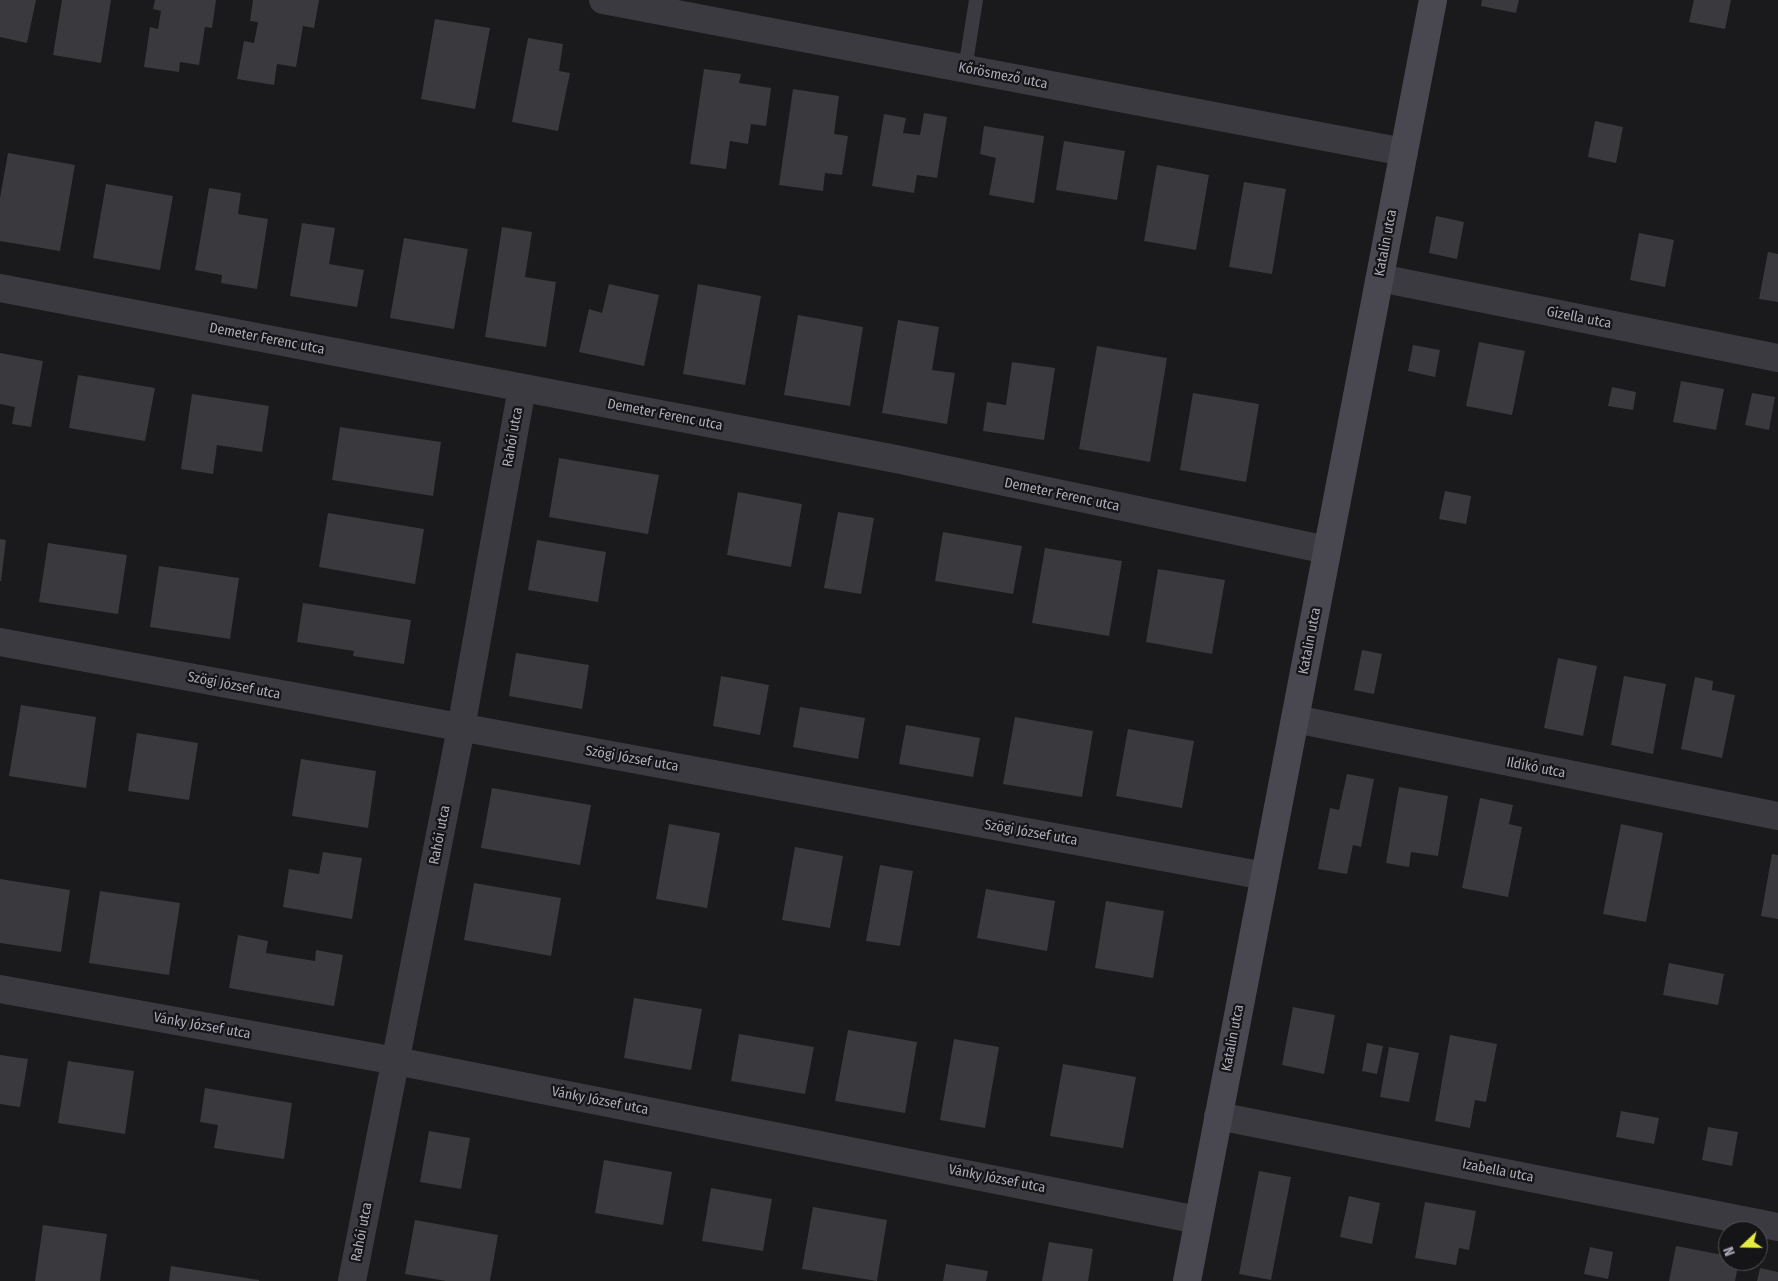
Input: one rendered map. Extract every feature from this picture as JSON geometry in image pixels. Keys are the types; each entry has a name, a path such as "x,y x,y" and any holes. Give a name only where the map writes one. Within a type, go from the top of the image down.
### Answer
{"street":[{"name":"Katalin utca","path":"1187,1281 1433,0"},
{"name":"Kőrösmező utca","path":"609,1 1404,152"},
{"name":"Gizella utca","path":"1380,278 1778,358"},
{"name":"Demeter Ferenc utca","path":"0,288 896,459 1328,550"},
{"name":"Rahói utca","path":"352,1281 461,728 522,388"},
{"name":"Szögi József utca","path":"0,642 1265,876"},
{"name":"Ildikó utca","path":"1295,719 1778,816"},
{"name":"Vánky József utca","path":"0,989 396,1061 1198,1220"},
{"name":"Izabella utca","path":"1218,1116 1778,1227"}],"lane":[{"path":"965,69 976,0"}],"building":[{"path":"0,0 36,0 27,43 0,37"},
{"path":"62,0 111,0 101,63 53,55"},
{"path":"155,0 216,0 212,28 205,27 199,65 180,62 179,72 144,67 150,27 158,29 161,11 153,9"},
{"path":"253,0 319,0 314,28 303,26 296,67 277,64 274,85 237,79 244,41 254,43 258,22 250,21"},
{"path":"1482,0 1519,0 1516,13 1481,6"},
{"path":"1694,0 1731,0 1725,29 1689,22"},
{"path":"435,19 490,28 475,109 421,99"},
{"path":"528,38 563,44 559,71 570,73 558,131 512,122"},
{"path":"704,69 741,74 739,83 771,88 766,126 751,124 748,144 730,141 726,169 690,164"},
{"path":"793,89 839,96 834,134 848,136 842,175 825,173 823,191 779,185"},
{"path":"924,113 947,117 937,178 917,175 914,193 872,186 884,114 906,118 903,133 920,135"},
{"path":"1595,121 1623,127 1616,163 1588,157"},
{"path":"984,126 1044,136 1034,203 989,195 996,158 980,154"},
{"path":"1064,141 1125,151 1117,200 1056,190"},
{"path":"8,153 75,165 60,251 0,241 0,198"},
{"path":"1157,165 1209,175 1196,250 1144,241"},
{"path":"1244,182 1286,189 1272,274 1229,267"},
{"path":"106,184 173,196 160,270 93,258"},
{"path":"209,188 241,193 238,214 268,219 257,289 221,283 222,275 195,270"},
{"path":"1436,216 1464,222 1457,259 1429,253"},
{"path":"302,223 335,228 329,264 364,270 357,307 290,296"},
{"path":"502,227 532,232 525,277 556,282 546,347 485,337"},
{"path":"1639,233 1674,240 1665,287 1630,280"},
{"path":"404,238 468,249 454,329 390,318"},
{"path":"1768,252 1778,254 1778,302 1759,299"},
{"path":"609,284 659,295 644,366 579,352 589,309 602,313"},
{"path":"698,284 761,296 745,385 683,374"},
{"path":"798,315 863,327 850,406 784,395"},
{"path":"898,320 939,327 932,370 955,373 947,424 882,413"},
{"path":"1479,342 1525,351 1512,415 1466,406"},
{"path":"1413,345 1440,350 1435,377 1408,371"},
{"path":"1097,346 1167,358 1150,462 1079,449"},
{"path":"0,353 43,361 31,427 12,424 15,407 0,404"},
{"path":"1012,362 1055,368 1044,440 983,431 987,402 1006,405"},
{"path":"78,375 155,388 145,441 69,428"},
{"path":"1681,381 1724,389 1716,430 1673,422"},
{"path":"1612,387 1636,392 1633,410 1608,406"},
{"path":"1193,393 1259,404 1246,482 1180,470"},
{"path":"1752,393 1775,397 1769,430 1745,425"},
{"path":"192,394 269,406 262,452 217,445 213,474 181,469"},
{"path":"340,427 441,442 433,496 332,480"},
{"path":"559,458 659,475 648,534 549,517"},
{"path":"1445,491 1471,496 1466,524 1439,519"},
{"path":"738,492 802,504 791,567 727,555"},
{"path":"838,512 874,518 861,594 824,588"},
{"path":"328,513 424,529 415,584 319,567"},
{"path":"943,532 1022,546 1013,594 935,581"},
{"path":"0,539 6,540 1,581 0,581"},
{"path":"537,540 606,552 598,602 528,590"},
{"path":"48,543 127,555 118,614 39,602"},
{"path":"1045,548 1122,561 1109,636 1032,623"},
{"path":"159,566 239,578 230,639 150,627"},
{"path":"1158,569 1225,580 1212,654 1146,642"},
{"path":"303,603 411,620 404,664 353,656 354,651 297,642"},
{"path":"1362,650 1382,654 1374,694 1354,690"},
{"path":"516,653 589,665 582,709 509,696"},
{"path":"1558,658 1597,666 1583,736 1544,728"},
{"path":"721,676 769,685 760,735 713,726"},
{"path":"1624,676 1666,684 1653,754 1611,745"},
{"path":"1695,677 1713,681 1712,690 1735,695 1722,758 1681,749"},
{"path":"21,705 96,717 86,788 9,776"},
{"path":"800,707 865,718 858,759 793,747"},
{"path":"1015,717 1093,731 1082,797 1003,784"},
{"path":"906,725 980,738 973,777 899,764"},
{"path":"1128,729 1194,741 1182,808 1116,796"},
{"path":"137,733 198,743 189,800 128,791"},
{"path":"301,759 376,771 368,828 292,816"},
{"path":"1347,774 1374,779 1361,847 1353,845 1347,874 1318,869 1330,808 1339,810"},
{"path":"1399,787 1448,796 1438,856 1411,852 1409,867 1386,863"},
{"path":"492,788 591,805 580,865 481,848"},
{"path":"1480,798 1513,805 1509,824 1522,827 1508,897 1462,888"},
{"path":"669,824 720,833 707,908 656,899"},
{"path":"1621,824 1663,833 1646,922 1603,914"},
{"path":"795,847 843,856 830,928 782,920"},
{"path":"323,852 362,858 352,919 283,907 289,869 319,874"},
{"path":"1772,854 1778,855 1778,919 1761,916"},
{"path":"880,865 913,871 900,946 866,941"},
{"path":"0,879 70,890 61,952 0,943"},
{"path":"474,883 561,898 551,956 464,940"},
{"path":"986,889 1055,901 1047,951 977,938"},
{"path":"100,891 180,903 169,975 89,963"},
{"path":"1106,901 1164,911 1153,978 1095,968"},
{"path":"238,935 268,941 266,953 315,961 316,950 343,955 334,1006 229,988"},
{"path":"1669,963 1724,974 1718,1005 1663,995"},
{"path":"634,998 702,1009 691,1070 624,1058"},
{"path":"1293,1007 1335,1015 1324,1074 1282,1065"},
{"path":"848,1030 917,1042 905,1113 835,1101"},
{"path":"739,1034 814,1047 805,1094 731,1081"},
{"path":"1450,1035 1497,1044 1486,1102 1475,1100 1470,1128 1435,1121"},
{"path":"954,1039 999,1047 985,1128 940,1120"},
{"path":"1367,1043 1383,1046 1377,1074 1362,1071"},
{"path":"1389,1047 1419,1053 1409,1102 1380,1097"},
{"path":"0,1055 28,1059 20,1107 0,1104"},
{"path":"68,1061 134,1071 125,1134 58,1123"},
{"path":"1063,1064 1136,1077 1123,1148 1050,1136"},
{"path":"205,1088 292,1103 284,1159 214,1148 218,1125 200,1122"},
{"path":"1621,1111 1659,1118 1654,1144 1616,1137"},
{"path":"1708,1127 1738,1132 1732,1166 1702,1160"},
{"path":"429,1131 470,1138 461,1189 420,1182"},
{"path":"604,1160 672,1172 663,1225 595,1213"},
{"path":"1259,1171 1291,1177 1271,1280 1239,1274"},
{"path":"711,1188 772,1199 763,1251 702,1241"},
{"path":"1349,1196 1380,1203 1372,1244 1340,1237"},
{"path":"1425,1202 1476,1211 1469,1250 1459,1248 1456,1265 1415,1258"},
{"path":"813,1207 887,1220 877,1281 802,1269"},
{"path":"415,1220 498,1235 490,1281 446,1281 405,1274"},
{"path":"43,1225 107,1234 100,1281 35,1281"},
{"path":"1049,1242 1093,1249 1088,1281 1042,1281"},
{"path":"1676,1246 1718,1254 1718,1271 1737,1271 1735,1281 1669,1281"},
{"path":"1590,1247 1613,1252 1608,1279 1584,1274"},
{"path":"946,1264 988,1271 986,1281 943,1281"},
{"path":"171,1266 259,1280 259,1281 169,1281"},
{"path":"1768,1270 1778,1272 1778,1281 1757,1281 1759,1271"}]}
